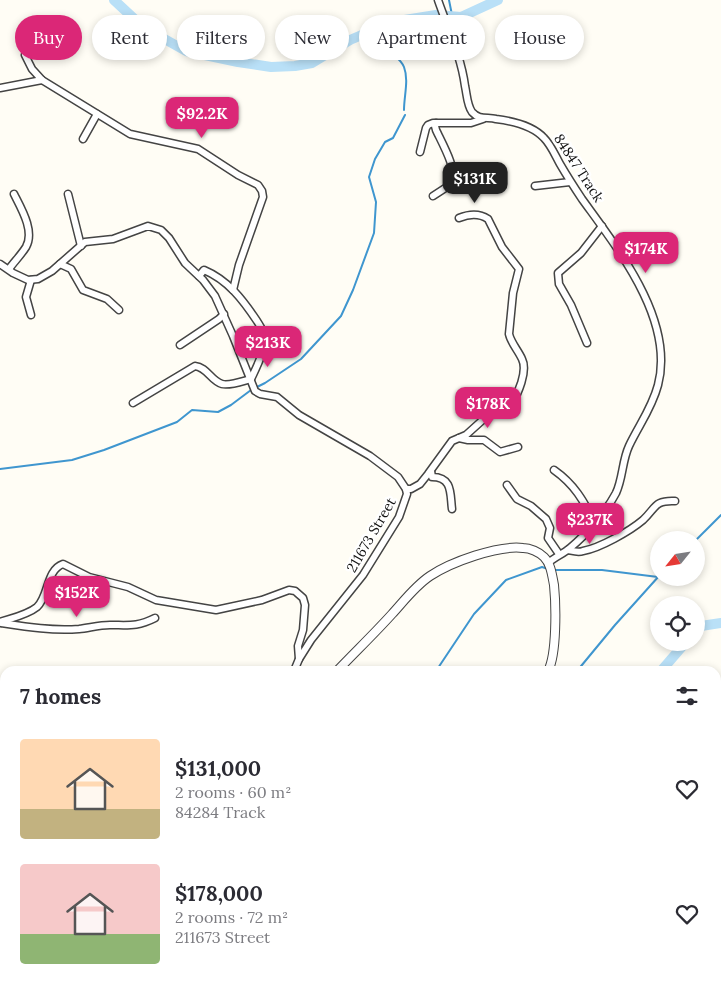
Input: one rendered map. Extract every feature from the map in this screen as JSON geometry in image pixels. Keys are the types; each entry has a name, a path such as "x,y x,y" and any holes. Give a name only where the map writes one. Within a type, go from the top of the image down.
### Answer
{"street":[{"path":"438,0 458,55 470,109 483,119"},
{"path":"27,60 32,70 42,80 130,134 168,144 195,148 238,175 254,182 261,188 263,194 262,202 239,265 233,290"},
{"path":"0,88 42,80"},
{"path":"83,139 97,114"},
{"name":"84847 Track","path":"436,123 471,123 483,119 498,119 536,131 545,139 570,182 636,277 655,320 660,337 662,353 661,370 652,405 629,446 616,493 584,536 568,550 559,554 548,563"},
{"path":"420,152 426,126 430,123 436,123 435,126 452,167 454,179 453,182 433,196"},
{"path":"535,186 570,182"},
{"path":"9,269 28,242 25,216 14,194"},
{"path":"68,194 81,246"},
{"name":"211673 Street","path":"298,660 316,632 363,575 403,509 407,497 406,489 411,490 420,484 452,441 466,435 486,417 508,408 513,401 521,380 523,360 510,339 508,330 513,293 519,269 502,247 488,220 474,215 459,218"},
{"path":"587,343 571,305 559,284 558,273 581,253 602,226"},
{"path":"0,264 30,280 48,274 81,246 90,241 113,238 144,227 156,228 166,234 185,263 199,276 215,296 257,393 277,398 299,415 370,456 398,477 406,489"},
{"path":"60,264 71,269 83,290 107,299 119,310"},
{"path":"199,276 203,271 206,271 225,282 248,307 264,334 262,353 251,379"},
{"path":"30,280 26,297 31,315"},
{"path":"180,345 224,314"},
{"path":"134,403 195,366 201,367 221,384 225,385 251,379"},
{"path":"459,438 487,441 500,452 518,447"},
{"path":"554,470 574,487 594,522"},
{"path":"431,471 432,477 444,479 447,482 452,510"},
{"path":"507,485 517,499 531,506 546,519 550,528 548,538 559,554"},
{"path":"568,550 585,551 606,542 644,519 662,501 675,501"},
{"path":"342,666 420,584 430,576 484,554 521,547 536,551 544,557 551,570 554,588 555,628 553,655 550,666"},
{"path":"0,622 20,616 38,606 44,597 52,574 59,565 63,564 89,577 128,587 156,600 216,610 262,600 289,590 295,591 303,598 305,605 303,630 298,646 298,660 296,666"},
{"path":"0,622 33,629 78,629 110,625 134,626 155,618"}],"waterway":[{"path":"114,0 143,27 186,51 271,67 312,63 350,40 392,22 436,15 461,17 498,0"},
{"path":"449,0 452,15"},
{"path":"399,60 405,72 404,110"},
{"path":"255,388 301,359 341,316 353,290 374,233 376,202 369,177 375,159 385,142 393,138 405,115"},
{"path":"0,469 72,460 104,450 177,422 192,410 218,412 251,390"},
{"path":"705,531 721,515"},
{"path":"439,666 474,614 506,580 542,567 548,569"},
{"path":"553,570 602,570 650,576"},
{"path":"581,666 650,586"},
{"path":"705,625 721,623"},
{"path":"665,666 678,651"}]}
